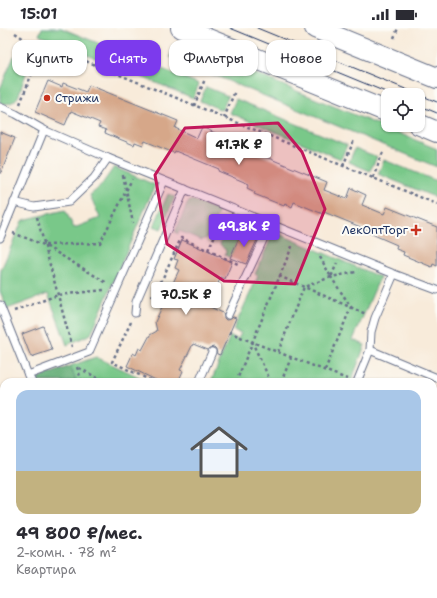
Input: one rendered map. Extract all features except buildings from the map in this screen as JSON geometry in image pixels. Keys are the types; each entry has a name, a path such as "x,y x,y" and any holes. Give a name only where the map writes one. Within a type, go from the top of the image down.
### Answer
{"main road":[{"path":"181,28 381,109"},
{"path":"315,28 437,78"},
{"path":"425,127 437,132"}],"lane":[{"path":"0,107 16,114 44,130 108,158 270,225 437,290"},
{"path":"0,238 44,130"},
{"path":"14,202 34,207 69,202 94,178 108,158"},
{"path":"28,375 89,352 164,180"},
{"path":"135,313 138,297 185,190"},
{"path":"228,315 270,225"},
{"path":"359,378 370,350 371,332 394,274"},
{"path":"0,305 30,378"},
{"path":"370,350 437,378"},
{"path":"201,378 212,352"}],"path":[{"path":"394,38 398,28"},
{"path":"15,33 26,40"},
{"path":"87,62 437,204"},
{"path":"16,114 31,76"},
{"path":"194,106 205,79"},
{"path":"224,118 235,91"},
{"path":"343,166 354,140"},
{"path":"373,178 383,152"},
{"path":"121,163 137,243"},
{"path":"44,245 100,243 137,170"},
{"path":"34,207 74,357"},
{"path":"208,250 228,207"},
{"path":"3,230 44,245 116,288"},
{"path":"238,378 297,235"},
{"path":"138,297 155,295 181,238 232,261"},
{"path":"311,241 331,277 351,307"},
{"path":"331,277 342,253"},
{"path":"278,352 304,287 331,277 377,267"},
{"path":"279,276 376,318"},
{"path":"4,315 58,295 116,288"},
{"path":"325,370 351,307"},
{"path":"135,313 112,362 146,378"},
{"path":"229,332 344,378"},
{"path":"252,342 268,378"},
{"path":"283,378 291,358"},
{"path":"77,367 98,378"}],"highlighted area":[{"path":"278,123 302,152 325,209 295,284 224,281 167,244 155,175 185,128"}],"green space":[{"path":"42,28 61,28 95,42 95,58 87,55 87,40 51,40 39,35"},
{"path":"12,61 12,76 25,76 18,97 10,103 0,103 0,89"},
{"path":"161,69 169,72 169,76 179,76 199,84 193,98 139,76 161,76"},
{"path":"258,75 381,126 381,132 396,132 437,149 437,167 216,76"},
{"path":"206,87 228,96 222,110 200,101"},
{"path":"236,99 347,145 341,159 230,113"},
{"path":"355,148 377,157 370,171 349,162"},
{"path":"384,160 437,181 437,198 378,174"},
{"path":"114,167 155,185 91,334 67,345 48,294 7,309 0,291 1,270 22,221 65,210 74,228 100,218 90,195 100,187"},
{"path":"168,194 175,197 161,229 154,226"},
{"path":"193,200 219,211 207,238 202,240 179,231 178,234 175,232 188,202"},
{"path":"232,216 241,220 242,231 230,258 225,255 226,251 220,244"},
{"path":"277,233 380,277 353,340 365,345 353,378 213,378 230,336 238,339 241,333 233,330 258,276 255,274 272,236"},
{"path":"96,357 141,378 75,378 70,366"},
{"path":"70,366 75,378 39,378"}],"tram line":[{"path":"230,28 381,90"},
{"path":"257,28 437,102"},
{"path":"425,108 437,113"}],"place":[{"name":"Стрижи","path":"47,98"},
{"name":"ЛекОптТорг","path":"416,230"}]}
